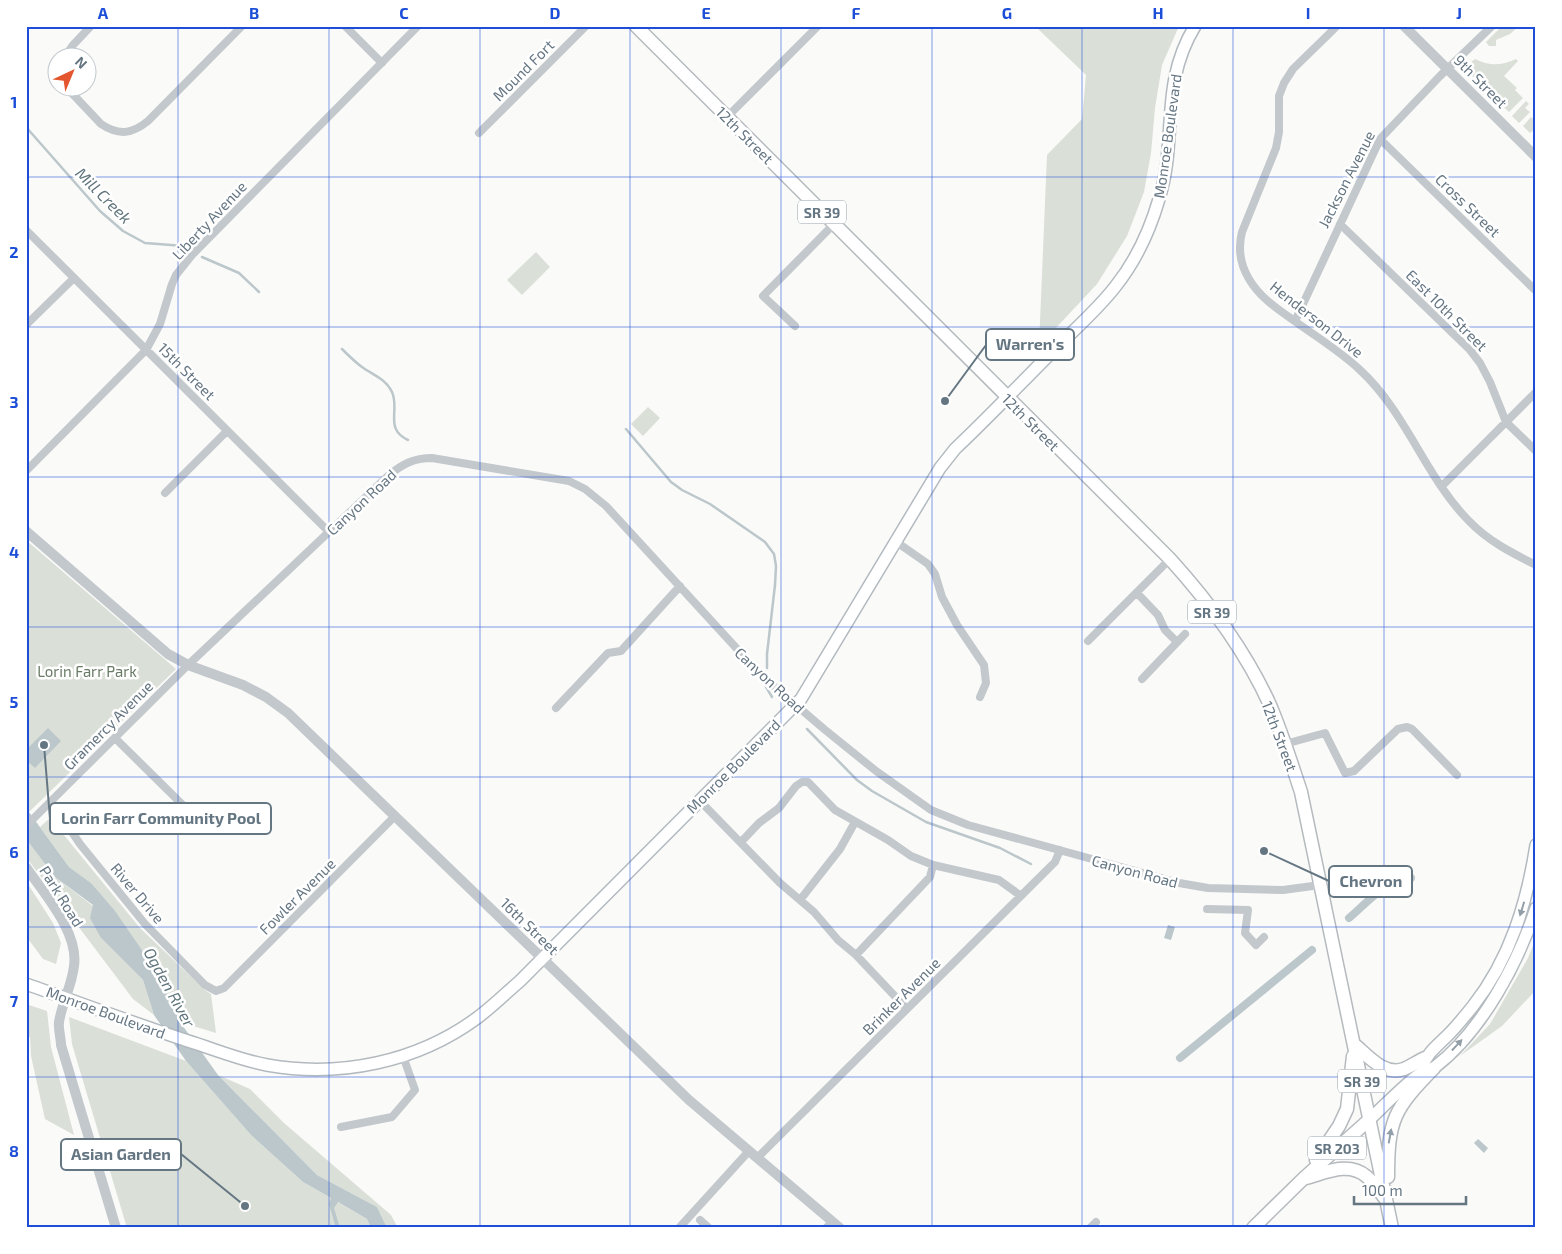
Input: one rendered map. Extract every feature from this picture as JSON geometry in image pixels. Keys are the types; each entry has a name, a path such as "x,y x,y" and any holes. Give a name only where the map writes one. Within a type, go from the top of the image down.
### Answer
{"main road":[{"name":"12th Street","path":"636,26 1170,559 1196,588 1252,670 1286,744 1301,792 1320,885"},
{"name":"Monroe Boulevard","path":"26,984 155,1030 265,1065 312,1069 362,1066 403,1056 442,1039 476,1019 512,988 801,699 933,478 945,462 1108,296 1123,276 1139,249 1152,220 1163,187 1168,152 1173,80 1180,56 1195,26"},
{"path":"1354,1044 1376,1064 1389,1069 1403,1069 1425,1058 1448,1035 1474,1004 1500,965 1516,930 1524,906 1536,845"},
{"name":"SR 39","path":"1320,885 1392,1228"},
{"path":"1388,1202 1388,1146 1393,1122 1408,1095 1468,1033 1500,987 1519,952 1536,908"},
{"path":"1304,1178 1339,1126 1347,1109 1354,1044"},
{"path":"1419,1074 1425,1058"},
{"path":"1370,1119 1419,1074 1434,1068"},
{"name":"SR 203","path":"1253,1228 1304,1178 1370,1119"},
{"path":"1304,1178 1340,1169 1351,1169 1368,1177 1388,1202"}],"street":[{"path":"71,48 91,26"},
{"path":"76,98 101,124 113,130 134,131 148,121 242,26"},
{"path":"345,26 382,63"},
{"name":"Liberty Avenue","path":"26,471 146,350 160,324 172,284 184,265 418,26"},
{"name":"Mound Fort","path":"480,133 586,26"},
{"path":"727,118 818,26"},
{"name":"Henderson Drive","path":"1337,26 1293,69 1284,83 1279,96 1279,132 1276,148 1242,232 1239,245 1241,261 1249,279 1275,308 1342,355 1375,386 1455,506 1470,522 1489,538 1536,565"},
{"name":"9th Street","path":"1404,26 1536,157"},
{"name":"Jackson Avenue","path":"1295,321 1380,139 1447,69 1492,26"},
{"name":"Cross Street","path":"1380,139 1536,291"},
{"path":"795,326 763,296 834,224"},
{"name":"East 10th Street","path":"1340,224 1470,350 1480,363 1490,382 1506,422 1536,451"},
{"name":"15th Street","path":"26,230 329,532"},
{"path":"26,325 74,278"},
{"path":"1442,486 1536,392"},
{"path":"165,494 227,431"},
{"name":"Canyon Road","path":"188,665 392,472 412,460 432,458 569,481 586,489 606,506 739,652 762,674 876,771 930,810 968,825 1180,883 1208,888 1283,890 1320,885"},
{"path":"26,531 168,654 188,665"},
{"path":"895,541 928,564 935,574 942,597 984,665 986,683 980,697"},
{"path":"1088,641 1170,559"},
{"path":"556,708 608,653 621,651 680,586"},
{"path":"1137,593 1156,612 1165,630 1177,642"},
{"path":"1142,679 1185,634"},
{"name":"Gramercy Avenue","path":"26,826 188,665"},
{"name":"16th Street","path":"188,665 242,685 266,697 288,714 689,1100 833,1226"},
{"path":"1286,744 1325,733 1345,773 1354,771 1398,730 1407,727 1412,729 1457,775"},
{"path":"115,738 201,823"},
{"path":"741,842 759,823 779,808 796,786 802,782 808,782 835,810 888,840 911,856 933,865 999,880 1021,896"},
{"path":"700,800 780,883 814,912 838,940 856,955 907,1009"},
{"name":"River Drive","path":"51,801 80,844 145,924 205,985 216,991"},
{"name":"Fowler Avenue","path":"216,991 224,988 395,816"},
{"path":"800,900 840,849 855,822"},
{"name":"Brinker Avenue","path":"679,1228 907,1009 1021,896 1055,862 1060,850"},
{"path":"856,955 930,878 933,865"},
{"name":"Park Road","path":"26,867 60,917 72,941 75,954 74,968 65,998"},
{"path":"1207,909 1248,910 1245,933 1256,945 1264,937"},
{"path":"65,998 59,1024 61,1045 116,1228"},
{"path":"341,1127 392,1117 405,1103 415,1090 403,1056"},
{"path":"700,1220 709,1228"}],"green space":[{"path":"1035,26 1179,26 1162,65 1144,192 1127,236 1097,284 1039,346 1047,155 1082,119 1086,75"},
{"path":"1502,26 1519,26 1510,34 1496,40 1496,46 1489,46 1486,42"},
{"path":"1475,59 1495,64 1516,59 1518,61 1504,76 1517,88 1515,90 1523,98 1509,112 1464,68"},
{"path":"1526,101 1529,104 1525,108 1530,112 1519,123 1512,116"},
{"path":"1531,117 1536,121 1536,128 1530,133 1523,126"},
{"path":"536,252 550,267 522,295 507,280"},
{"path":"648,407 660,418 643,436 631,424"},
{"name":"Lorin Farr Park","path":"26,540 176,669 29,812 26,808"},
{"path":"50,818 140,928 211,994 216,1033 180,1022 157,972 91,883 69,867 40,827"},
{"path":"26,839 55,877 93,906 101,938 143,980 154,1015 133,999 26,857"},
{"path":"26,881 53,923 61,943 56,964 43,959 26,936"},
{"path":"1536,938 1536,990 1502,1026 1460,1056 1490,1024 1528,958"},
{"path":"26,1004 47,1011 51,1047 74,1135 45,1119 31,1056 30,1037 26,1036"},
{"path":"69,1017 186,1061 251,1135 303,1182 367,1219 371,1228 127,1228 72,1044"},
{"path":"218,1075 250,1089 284,1123 391,1215 398,1228 387,1228 377,1207 317,1175"}],"shaded area":[{"path":"48,728 61,741 35,768 26,760 26,750"},
{"path":"26,808 69,867 91,883 115,911 157,972 180,1022 218,1075 317,1175 377,1207 387,1228 371,1228 367,1219 338,1202 334,1208 340,1228 336,1228 329,1204 331,1198 303,1182 251,1135 186,1061 154,1015 143,980 101,938 90,918 93,905 55,877 26,839"},
{"path":"1168,925 1175,927 1171,940 1164,938"},
{"path":"1478,1139 1488,1148 1484,1153 1474,1143"}],"waterway":[{"name":"Mill Creek","path":"26,127 100,211 123,231 145,243 184,246"},
{"name":"Mill Creek","path":"202,257 239,273 259,292"},
{"name":"Mill Creek","path":"342,349 366,370 383,380 392,392 394,399 394,425 401,436 408,440"},
{"path":"626,429 671,482 682,490 710,504 765,542 774,554 776,566 775,585 767,668"},
{"path":"765,685 772,697"},
{"path":"807,729 857,780 872,791 926,822 1000,848 1031,864"},
{"path":"1349,918 1386,887 1402,879 1411,878"},
{"path":"1180,1058 1312,950"}],"place":[{"name":"Warren's","path":"945,401"},
{"name":"Lorin Farr Community Pool","path":"44,745"},
{"name":"Chevron","path":"1264,851"},
{"name":"Asian Garden","path":"245,1206"}],"water label":[{"name":"Ogden River","path":"170,987"}]}
